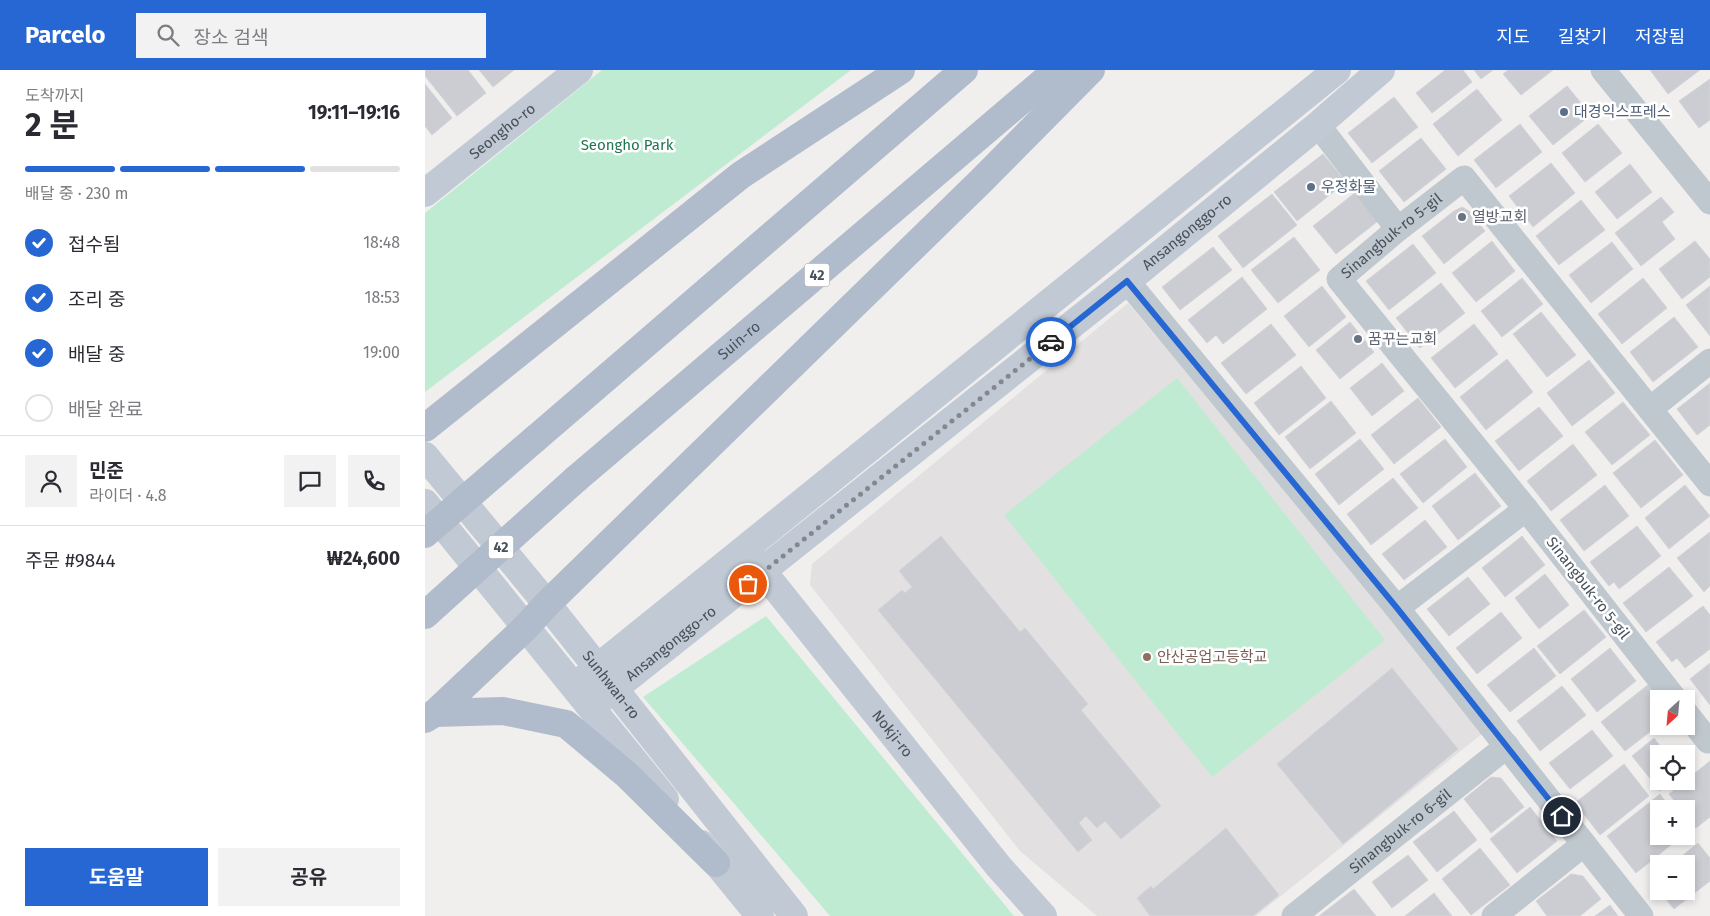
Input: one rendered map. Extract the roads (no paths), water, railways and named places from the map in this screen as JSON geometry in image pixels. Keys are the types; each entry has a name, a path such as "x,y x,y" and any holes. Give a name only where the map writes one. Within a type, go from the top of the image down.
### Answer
{"main road":[{"path":"425,428 741,175 901,70"},
{"path":"425,534 964,70"},
{"name":"Suin-ro","path":"425,615 576,479 1057,70"},
{"path":"430,716 525,628 547,604 974,188 1091,70"},
{"path":"430,716 503,711 566,724 627,775 716,863"}],"street":[{"name":"Seongho-ro","path":"427,187 579,70"},
{"name":"Ansangonggo-ro","path":"575,686 597,666 745,549 1337,70"},
{"name":"Ansangonggo-ro","path":"591,707 1127,281 1381,70"},
{"path":"1603,70 1710,202"},
{"path":"1318,124 1398,229"},
{"name":"Sinangbuk-ro 5-gil","path":"1668,690 1525,509 1339,280 1398,229 1464,178 1710,484"},
{"path":"1127,281 1397,608 1641,916"},
{"path":"1650,409 1710,361"},
{"name":"Sunhwan-ro","path":"425,456 597,666 614,690 794,916"},
{"name":"Sunhwan-ro","path":"425,503 760,916"},
{"path":"1397,608 1525,509"},
{"name":"Nokji-ro","path":"745,549 999,867 1043,916"},
{"path":"1695,725 1708,741 1710,740"},
{"name":"Sinangbuk-ro 6-gil","path":"1294,916 1507,746"},
{"path":"1494,916 1583,844"}],"place":[{"name":"대경익스프레스","path":"1564,112"},
{"name":"우정화물","path":"1311,187"},
{"name":"열방교회","path":"1462,217"},
{"name":"꿈꾸는교회","path":"1358,339"},
{"name":"안산공업고등학교","path":"1147,657"}],"park label":[{"name":"Seongho Park","path":"627,145"}]}
